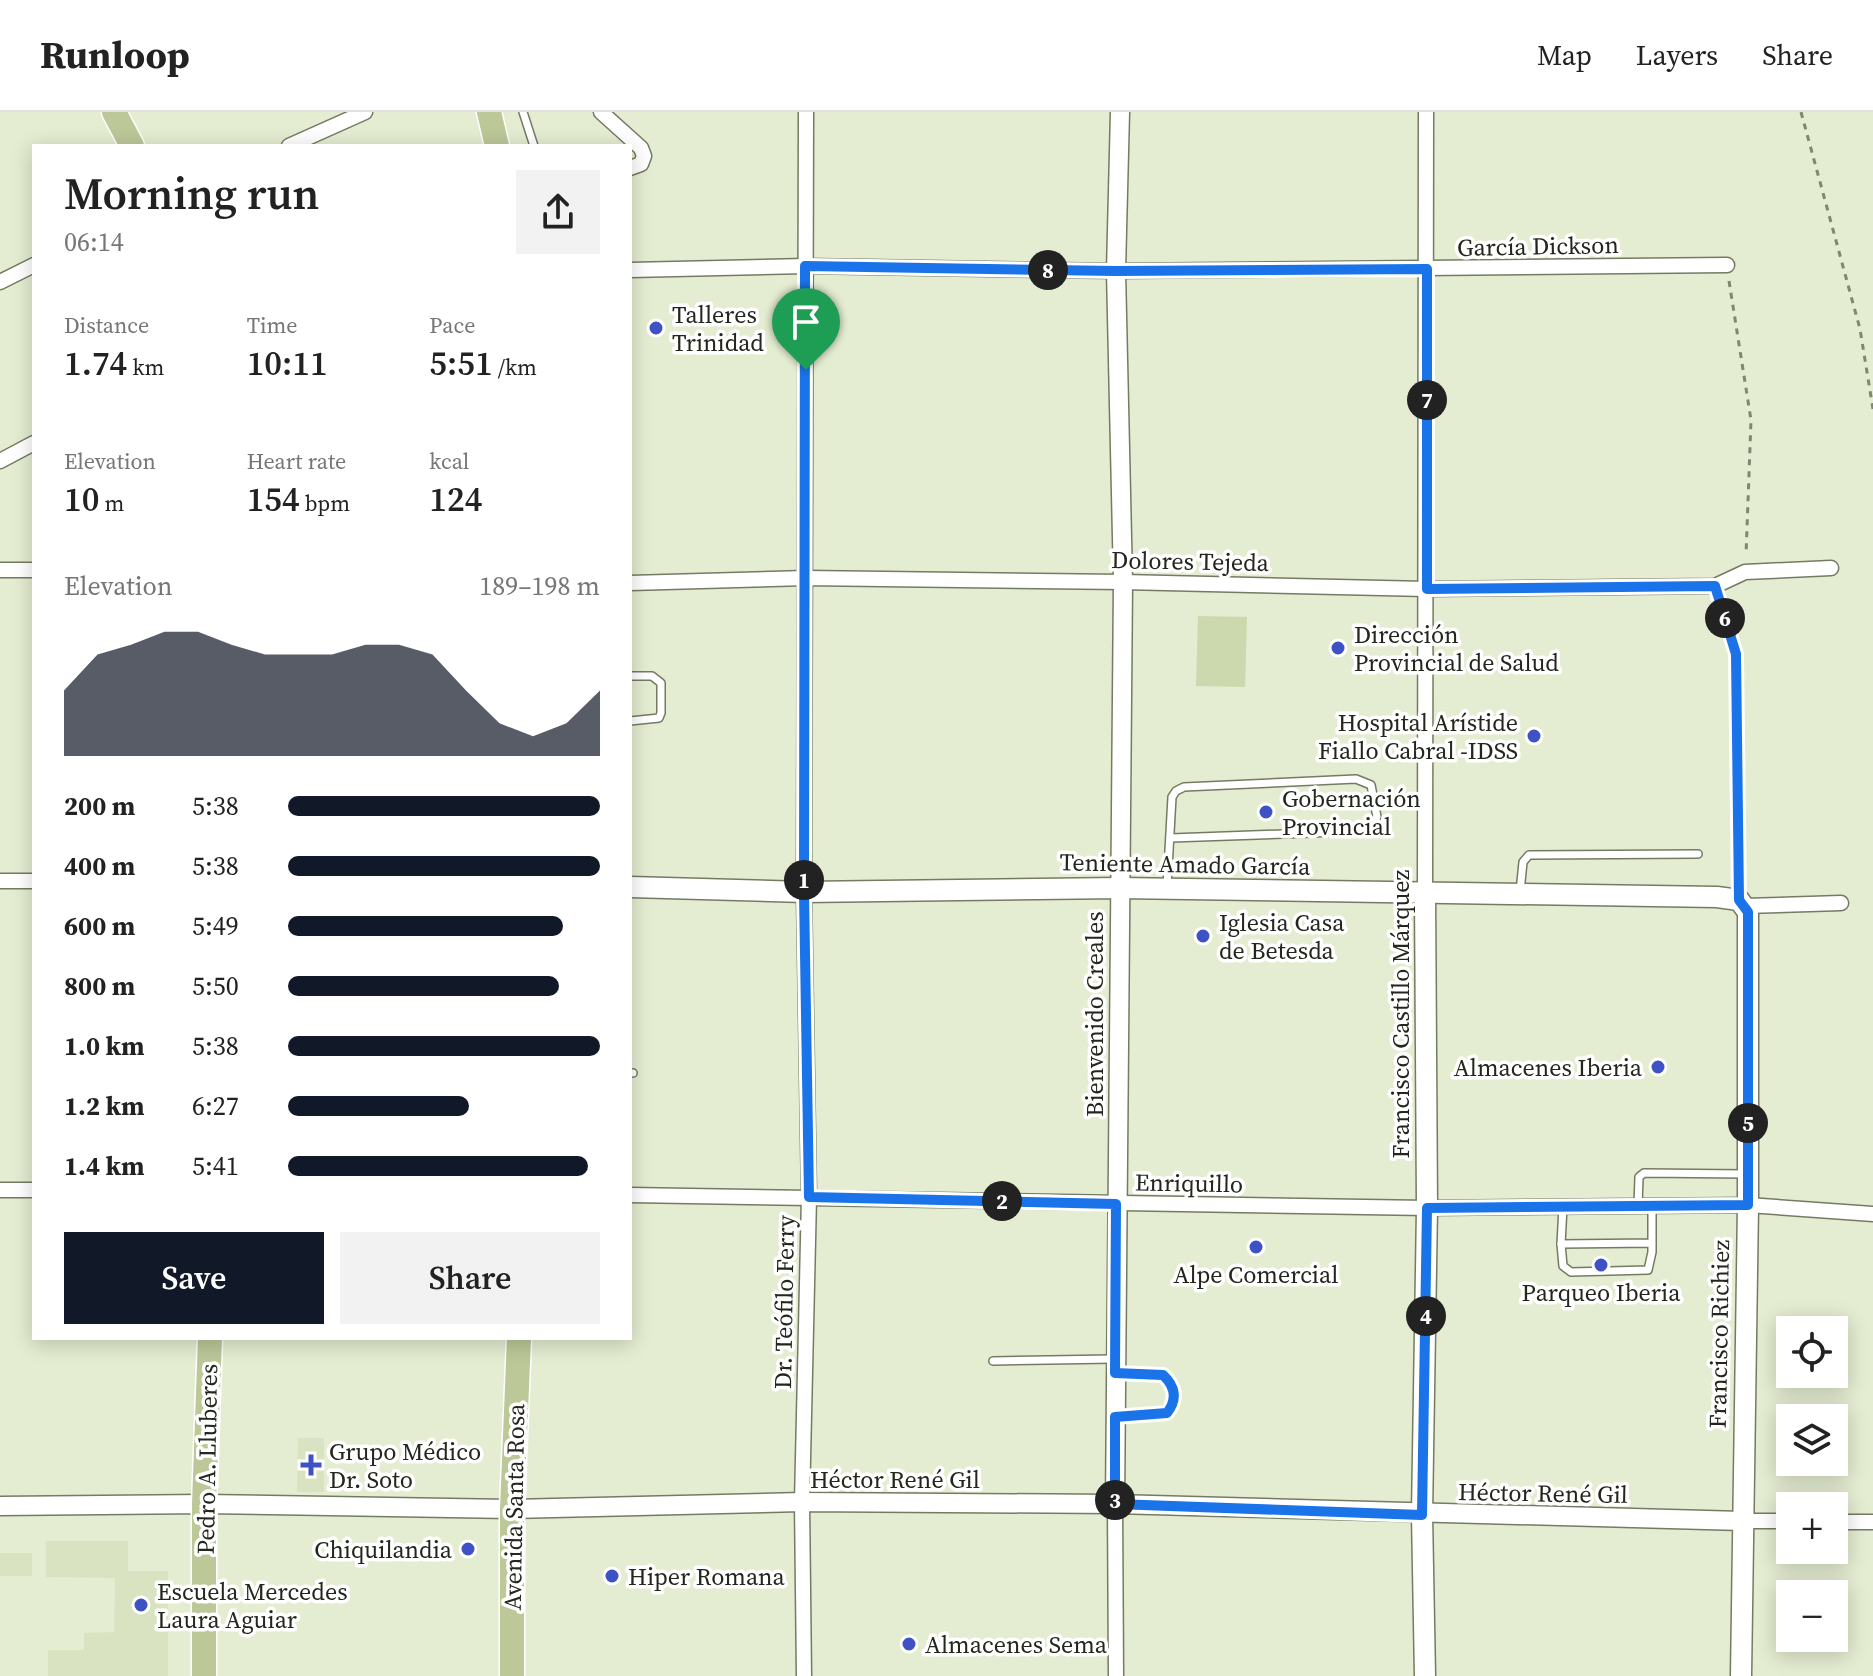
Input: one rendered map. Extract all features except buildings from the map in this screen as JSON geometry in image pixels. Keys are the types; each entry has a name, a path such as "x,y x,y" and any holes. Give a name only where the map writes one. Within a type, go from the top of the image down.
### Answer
{"main road":[{"path":"114,112 131,144"},
{"path":"489,112 497,144"},
{"name":"Teniente Amado García","path":"632,887 804,892 1167,888 1717,897 1742,903"},
{"name":"Francisco Castillo Márquez","path":"1425,893 1427,1208 1422,1515 1425,1676"},
{"name":"Francisco Richiez","path":"1741,1676 1748,1205 1748,912 1742,903"},
{"name":"Pedro A. Lluberes","path":"204,1676 204,1504 210,1340"},
{"name":"Avenida Santa Rosa","path":"512,1676 512,1509 519,1340"}],"street":[{"path":"293,144 365,112"},
{"path":"601,112 641,148 644,156 641,164 632,167"},
{"name":"Dr. Teófilo Ferry","path":"804,1676 802,1502 809,1197 804,892 806,112"},
{"name":"Bienvenido Creales","path":"1116,1676 1116,1204 1123,582 1116,271 1120,112"},
{"name":"Francisco Castillo Márquez","path":"1425,893 1426,112"},
{"name":"García Dickson","path":"632,270 805,266 1116,271 1727,265"},
{"path":"0,282 32,266"},
{"path":"0,461 32,444"},
{"path":"1745,572 1831,568"},
{"path":"0,570 32,570"},
{"name":"Dolores Tejeda","path":"632,583 806,578 1427,589 1715,586 1745,572"},
{"path":"0,881 32,881"},
{"path":"1742,903 1841,903"},
{"path":"0,1190 32,1190"},
{"name":"Enriquillo","path":"632,1195 1427,1208 1748,1205 1873,1214"},
{"name":"Héctor René Gil","path":"0,1506 204,1504 512,1509 802,1502 1115,1504 1422,1515 1776,1521"},
{"path":"1848,1522 1873,1522"}],"lane":[{"path":"523,112 533,144"},
{"path":"632,676 652,676 661,683 659,718 632,721"},
{"path":"1167,888 1172,797 1184,787 1356,779 1371,785 1375,796 1377,817 1366,831 1171,838"},
{"path":"1520,894 1523,862 1529,855 1698,854"},
{"path":"1563,1207 1563,1266 1571,1272 1648,1270 1652,1243 1639,1177 1644,1173 1748,1174"},
{"path":"1561,1244 1652,1243"},
{"path":"993,1361 1116,1366 1163,1375 1170,1382 1174,1392 1173,1405 1167,1413 1115,1417"}],"path":[{"path":"1801,112 1860,329 1873,409"},
{"path":"1727,265 1751,420 1745,572"},
{"path":"1715,586 1736,654 1742,903"}],"shaded area":[{"path":"1198,616 1247,617 1245,687 1196,686"},
{"name":"Grupo Médico Dr. Soto","path":"298,1438 324,1438 324,1492 297,1492"},
{"name":"Escuela Mercedes Laura Aguiar","path":"46,1541 128,1541 128,1571 168,1571 168,1676 48,1676 48,1650 84,1650 84,1633 114,1632 115,1578 46,1577"},
{"path":"0,1553 32,1553 32,1576 0,1576"}],"place":[{"name":"Talleres Trinidad","path":"656,328"},
{"name":"Dirección Provincial de Salud","path":"1338,648"},
{"name":"Hospital Arístide Fiallo Cabral -IDSS","path":"1534,736"},
{"name":"Gobernación Provincial","path":"1266,812"},
{"name":"Iglesia Casa de Betesda","path":"1203,936"},
{"name":"Almacenes Iberia","path":"1658,1067"},
{"name":"Alpe Comercial","path":"1256,1247"},
{"name":"Parqueo Iberia","path":"1601,1265"},
{"name":"Grupo Médico Dr. Soto","path":"311,1465"},
{"name":"Chiquilandia","path":"468,1549"},
{"name":"Hiper Romana","path":"612,1576"},
{"name":"Escuela Mercedes Laura Aguiar","path":"141,1605"},
{"name":"Almacenes Sema","path":"909,1644"}],"route":[{"path":"805,266 1116,271 1427,269 1427,589 1715,586 1736,654 1739,900 1748,912 1748,1205 1427,1208 1422,1515 1115,1504 1115,1417 1167,1413 1173,1405 1174,1392 1163,1375 1115,1373 1116,1204 809,1197 804,892 806,370 805,266"}]}
